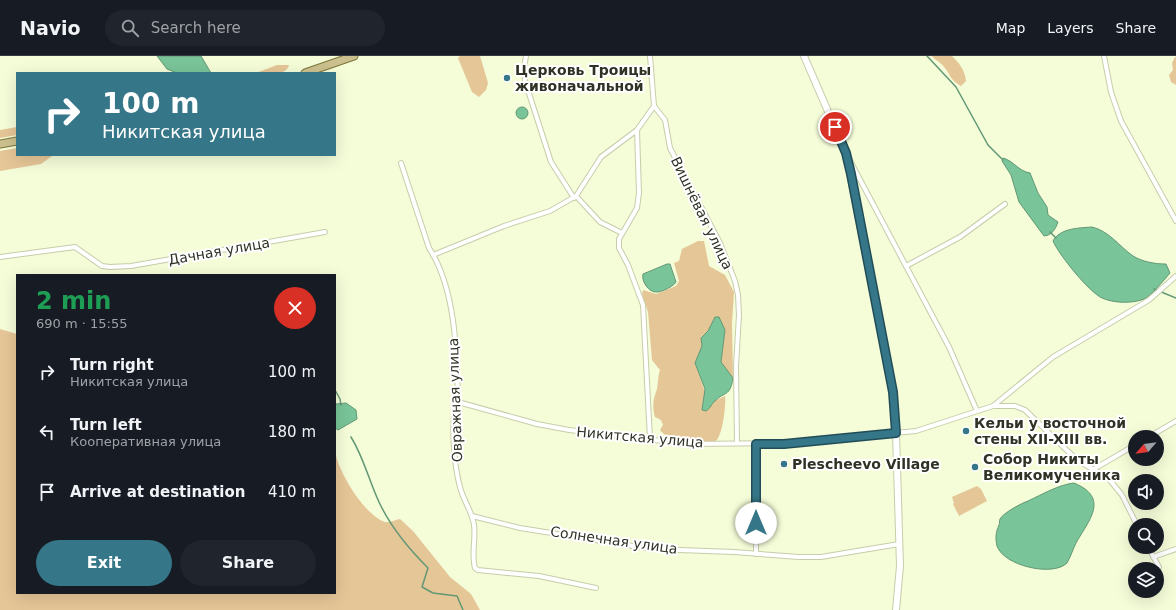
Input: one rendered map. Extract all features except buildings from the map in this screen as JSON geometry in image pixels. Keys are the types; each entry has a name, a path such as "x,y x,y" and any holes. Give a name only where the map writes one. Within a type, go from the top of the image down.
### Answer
{"main road":[{"path":"308,72 354,56"},
{"path":"0,144 16,141"}],"street":[{"path":"526,56 524,68 525,81 551,162 575,197 600,222 622,233"},
{"path":"433,255 504,226 550,211 575,197 601,157 637,130 654,106 650,56"},
{"path":"804,56 846,153 860,176 906,266 950,347 977,411"},
{"path":"1104,56 1111,92 1121,121 1176,221"},
{"name":"Вишнёвая улица","path":"654,106 665,120 670,148 720,243 735,281 738,295 739,315 736,366 737,443"},
{"path":"637,130 639,185 637,208 633,217 622,233 619,240 619,248 628,265 643,305 647,352 650,439"},
{"path":"846,153 893,392 896,433 899,544 899,576 896,610"},
{"name":"Овражная улица","path":"401,163 429,248 450,299 457,360 458,402 455,408 454,431 457,468 460,488 472,516 474,526 475,568 478,570 539,576 596,588"},
{"path":"906,266 960,236 1005,204"},
{"name":"Дачная улица","path":"0,257 75,247 102,266 131,266 325,232"},
{"path":"993,406 1053,357 1149,300 1176,276"},
{"name":"Никитская улица","path":"458,402 537,424 569,430 688,444 784,444 916,431 993,406"},
{"path":"993,406 1010,405 1025,410 1076,460 1108,478 1117,487 1134,518"},
{"path":"1161,430 1176,421"},
{"path":"756,444 756,554"},
{"path":"1094,469 1128,449"},
{"name":"Солнечная улица","path":"472,516 520,528 652,549 798,557 821,556 899,544"},
{"path":"1154,557 1176,549"},
{"path":"1152,554 1156,562"}],"shaded area":[{"path":"157,56 201,56 210,72 174,72 167,69"},
{"path":"460,56 480,56 488,83 486,90 479,97 472,92 458,58"},
{"path":"932,56 952,56 961,67 966,81 961,86 952,79 943,65"},
{"path":"1175,57 1176,85 1171,82 1169,75 1173,70 1172,63"},
{"path":"277,65 289,65 287,69 282,72 259,72"},
{"path":"520,107 524,107 528,113 524,119 520,119 516,115 516,111"},
{"path":"16,127 16,135 0,138 0,130"},
{"path":"16,148 16,156 52,156 41,164 0,171 0,151"},
{"path":"1003,158 1007,159 1022,170 1030,173 1038,193 1047,207 1048,215 1058,222 1054,230 1049,235 1044,236 1019,202 1011,175 1002,161"},
{"path":"1092,227 1109,235 1133,256 1141,260 1158,264 1166,264 1170,273 1154,291 1139,301 1123,302 1102,298 1090,289 1075,272 1061,255 1053,241 1060,233 1065,231 1076,228"},
{"path":"698,241 704,241 709,266 725,275 734,292 732,323 733,378 721,362 725,330 708,331 701,337 702,346 695,363 705,392 714,401 725,396 722,427 718,439 715,442 678,440 665,435 660,430 663,425 661,420 655,417 653,406 660,370 652,360 648,312 642,294 643,290 656,294 676,286 679,281 674,263 679,261 682,249"},
{"path":"670,264 676,282 675,284 662,291 651,291 644,283 643,274"},
{"path":"715,317 719,317 725,330 721,362 733,378 729,391 714,402 706,411 702,410 705,389 695,363 702,346 701,338 708,331"},
{"path":"0,329 16,334 16,594 336,594 336,454 346,480 360,501 369,511 377,518 385,522 400,519 413,531 450,577 471,594 480,610 0,610"},
{"path":"346,403 356,410 357,419 338,430 336,429 336,404"},
{"path":"1074,483 1085,489 1091,495 1094,503 1091,518 1076,543 1067,563 1060,567 1041,569 1019,564 1001,553 997,546 996,537 1002,517 1017,506 1056,488"},
{"path":"977,486 981,489 987,501 959,516 953,504 952,497"}],"waterway":[{"path":"927,56 956,87 988,145 1003,160"},
{"path":"1050,232 1056,238"},
{"path":"1154,289 1176,298"},
{"path":"336,392 341,405"},
{"path":"351,437 375,494 389,520 407,545 428,568 422,587 433,593 457,596 463,610"}],"place":[{"name":"Церковь Троицы живоначальной","path":"507,78"},
{"name":"Кельи у восточной стены XII-XIII вв.","path":"966,431"},
{"name":"Plescheevo Village","path":"784,464"},
{"name":"Собор Никиты Великомученика","path":"975,467"}],"route":[{"path":"756,523 756,444 784,444 896,433 893,392 851,174 846,153 835,127"}]}
